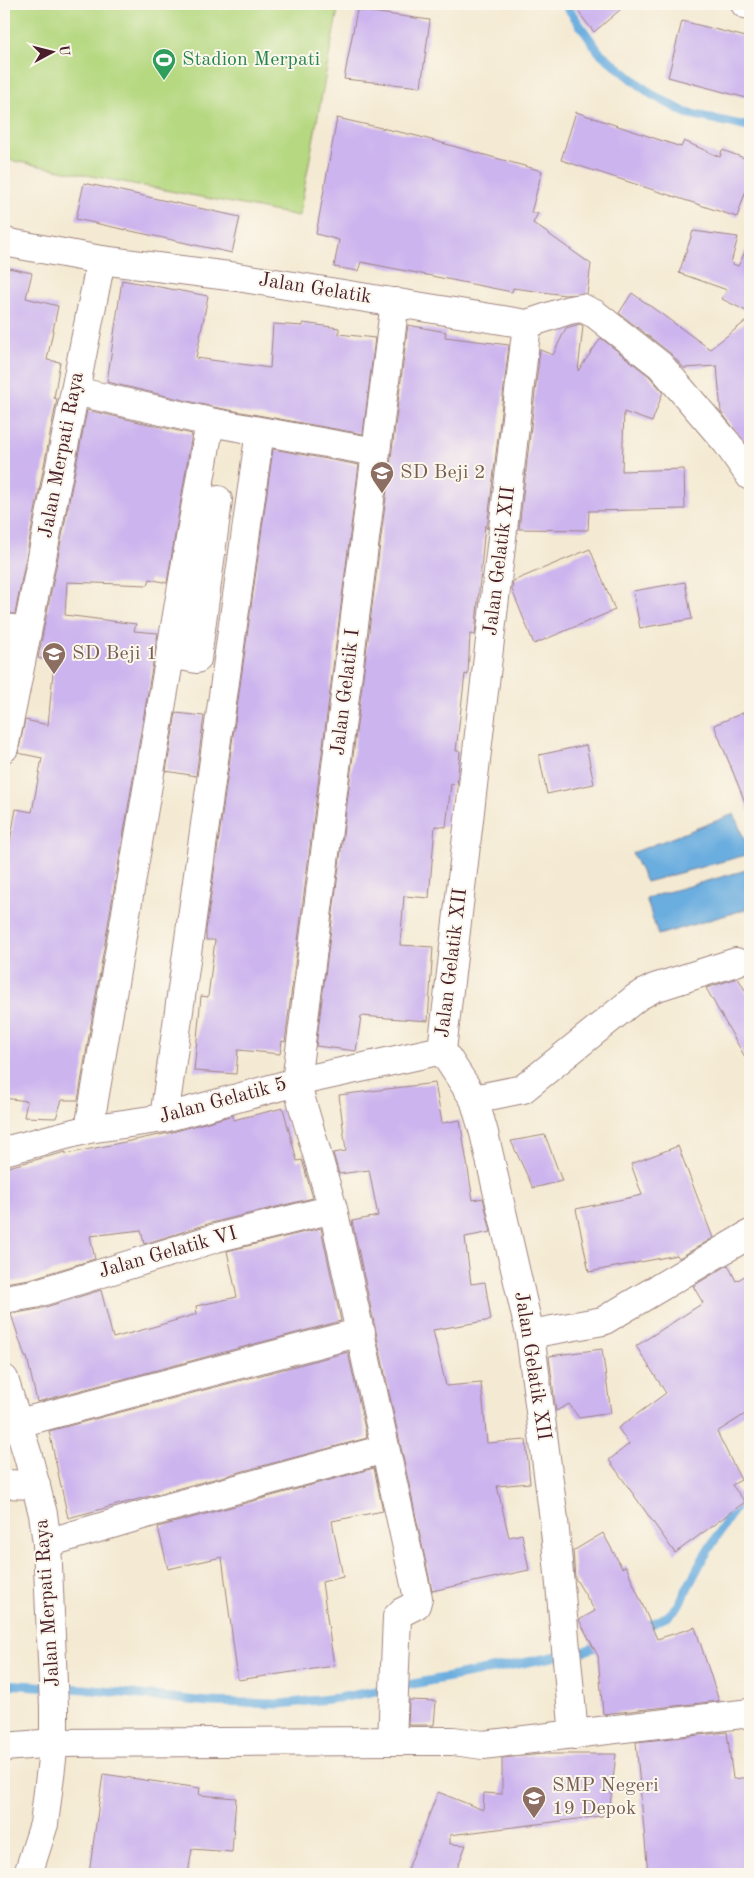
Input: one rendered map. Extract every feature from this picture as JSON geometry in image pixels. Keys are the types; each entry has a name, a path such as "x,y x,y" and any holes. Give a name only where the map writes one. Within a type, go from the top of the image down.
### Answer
{"street":[{"path":"745,4 750,6"},
{"path":"4,242 101,260"},
{"name":"Jalan Gelatik","path":"101,260 237,276 527,324"},
{"name":"Jalan Merpati Raya","path":"4,748 15,629 76,391 101,260"},
{"name":"Jalan Gelatik I","path":"296,1082 396,302"},
{"path":"527,324 569,310 582,308 595,314 660,365 727,443 750,476"},
{"name":"Jalan Gelatik XII","path":"527,324 442,1050 465,1081 474,1099 484,1133 530,1334 544,1434 564,1617 568,1682 574,1735"},
{"path":"76,391 210,422 376,452"},
{"path":"89,1129 210,422"},
{"path":"164,1118 260,431"},
{"path":"170,654 197,659 218,500"},
{"path":"474,1099 523,1088 636,997 654,988 736,962"},
{"name":"Jalan Gelatik 5","path":"4,1151 89,1129 164,1118 296,1082 442,1050"},
{"path":"296,1082 333,1209 418,1598 416,1606 402,1612 397,1617 392,1740"},
{"name":"Jalan Gelatik VI","path":"4,1299 34,1294 216,1238 333,1209"},
{"path":"530,1334 603,1321 750,1234"},
{"path":"19,1422 361,1332"},
{"name":"Jalan Merpati Raya","path":"4,1379 19,1422 36,1485 47,1542 54,1743 44,1824 28,1874"},
{"path":"47,1542 385,1449"},
{"path":"4,1484 36,1485"},
{"path":"4,1747 54,1743 392,1740 453,1741 482,1745 750,1712"}],"green space":[{"name":"Stadion Merpati","path":"4,4 339,4 299,216 4,159"}],"water":[{"path":"734,814 750,854 646,882 632,853"},
{"path":"750,869 750,908 658,935 646,898"}],"building":[{"path":"572,4 627,4 594,32"},
{"path":"357,10 430,20 421,87 344,79"},
{"path":"682,21 750,38 750,99 668,77"},
{"path":"576,112 681,147 684,141 720,157 722,150 750,160 750,178 737,217 561,160"},
{"path":"337,118 417,136 542,171 531,213 538,213 533,223 591,264 587,294 565,295 513,288 512,292 361,262 358,271 334,267 339,240 316,234"},
{"path":"84,183 240,217 232,253 76,219"},
{"path":"693,231 738,237 731,263 738,266 750,242 750,313 722,299 727,290 679,273"},
{"path":"4,267 32,273 26,298 58,306 47,360 60,362 54,398 57,399 15,614 4,613"},
{"path":"122,280 208,296 196,358 270,368 273,324 303,326 303,323 339,328 339,334 375,338 363,434 213,407 107,382"},
{"path":"632,293 710,349 750,318 750,449 721,412 717,366 684,368 670,353 619,313"},
{"path":"580,324 583,326 578,371 601,338 649,376 663,392 652,422 624,412 622,471 684,469 685,509 589,511 588,530 519,529 540,350 553,355 566,328"},
{"path":"408,325 446,332 445,337 509,345 487,529 485,525 475,635 470,634 468,675 465,674 456,751 460,751 457,785 451,784 446,827 435,826 429,898 404,896 400,945 433,947 428,1021 361,1016 356,1051 316,1046"},
{"path":"87,410 192,434 167,583 150,579 148,585 67,582 65,615 136,624 134,631 158,633 78,1100 62,1100 56,1118 24,1117 27,1101 4,1098 4,874 16,809 32,812 42,758 18,753 25,720 48,725 54,662 38,658"},
{"path":"273,449 359,465 285,1042 282,1041 280,1054 238,1050 236,1074 194,1071 201,996 208,997 215,940 206,940 206,930"},
{"path":"590,549 615,610 534,644 512,590 513,581"},
{"path":"685,582 692,619 640,628 633,591"},
{"path":"750,710 750,812 749,812 714,725"},
{"path":"176,713 204,716 196,776 166,771"},
{"path":"586,745 594,784 547,794 539,755"},
{"path":"738,978 750,999 750,1066 706,988"},
{"path":"435,1083 442,1123 460,1120 473,1200 483,1198 491,1232 465,1237 471,1284 485,1282 491,1320 433,1330 446,1386 481,1383 487,1443 526,1440 530,1483 497,1486 509,1537 522,1534 529,1570 432,1591 352,1221 378,1216 369,1170 339,1174 333,1153 346,1151 339,1095"},
{"path":"283,1108 297,1161 302,1160 313,1198 211,1223 144,1244 141,1230 90,1236 95,1259 30,1279 4,1283 4,1168 66,1152 66,1154 169,1133 233,1115 233,1120"},
{"path":"545,1135 562,1181 533,1188 511,1141"},
{"path":"678,1146 713,1238 679,1258 677,1255 589,1272 576,1209 642,1195 631,1164"},
{"path":"321,1228 341,1321 37,1402 27,1357 25,1357 11,1314 39,1309 101,1290 113,1338 160,1325 197,1314 196,1306 237,1297 227,1251"},
{"path":"728,1265 736,1281 750,1273 750,1411 717,1432 741,1480 732,1485 745,1502 675,1553 609,1460 629,1444 618,1428 666,1393 636,1346 703,1303 693,1286"},
{"path":"602,1349 611,1413 579,1418 569,1404 556,1411 549,1356"},
{"path":"348,1352 367,1438 68,1518 49,1431"},
{"path":"374,1468 383,1511 332,1521 343,1577 322,1582 334,1666 238,1680 222,1557 168,1569 158,1527"},
{"path":"603,1533 622,1568 626,1566 657,1639 695,1627 719,1701 603,1714 598,1656 579,1620 595,1611 575,1578 573,1551"},
{"path":"409,1700 436,1701 434,1725 408,1725"},
{"path":"727,1732 733,1779 750,1777 750,1874 648,1874 636,1742"},
{"path":"543,1754 616,1754 609,1815 450,1835 450,1844 466,1845 455,1874 406,1874 438,1792 483,1810 484,1793 502,1794 502,1758"},
{"path":"103,1774 200,1788 199,1795 236,1798 232,1852 192,1849 188,1874 89,1874"}],"waterway":[{"path":"565,4 599,52 651,94 686,113 750,127"},
{"path":"642,1629 668,1616 678,1606 702,1560 739,1501 750,1489"},
{"path":"4,1684 84,1689 208,1702 280,1704 339,1698 587,1650 604,1644"}],"place":[{"name":"Stadion Merpati","path":"164,81"},
{"name":"SD Beji 2","path":"382,494"},
{"name":"SD Beji 1","path":"54,675"},
{"name":"SMP Negeri 19 Depok","path":"534,1819"}]}
